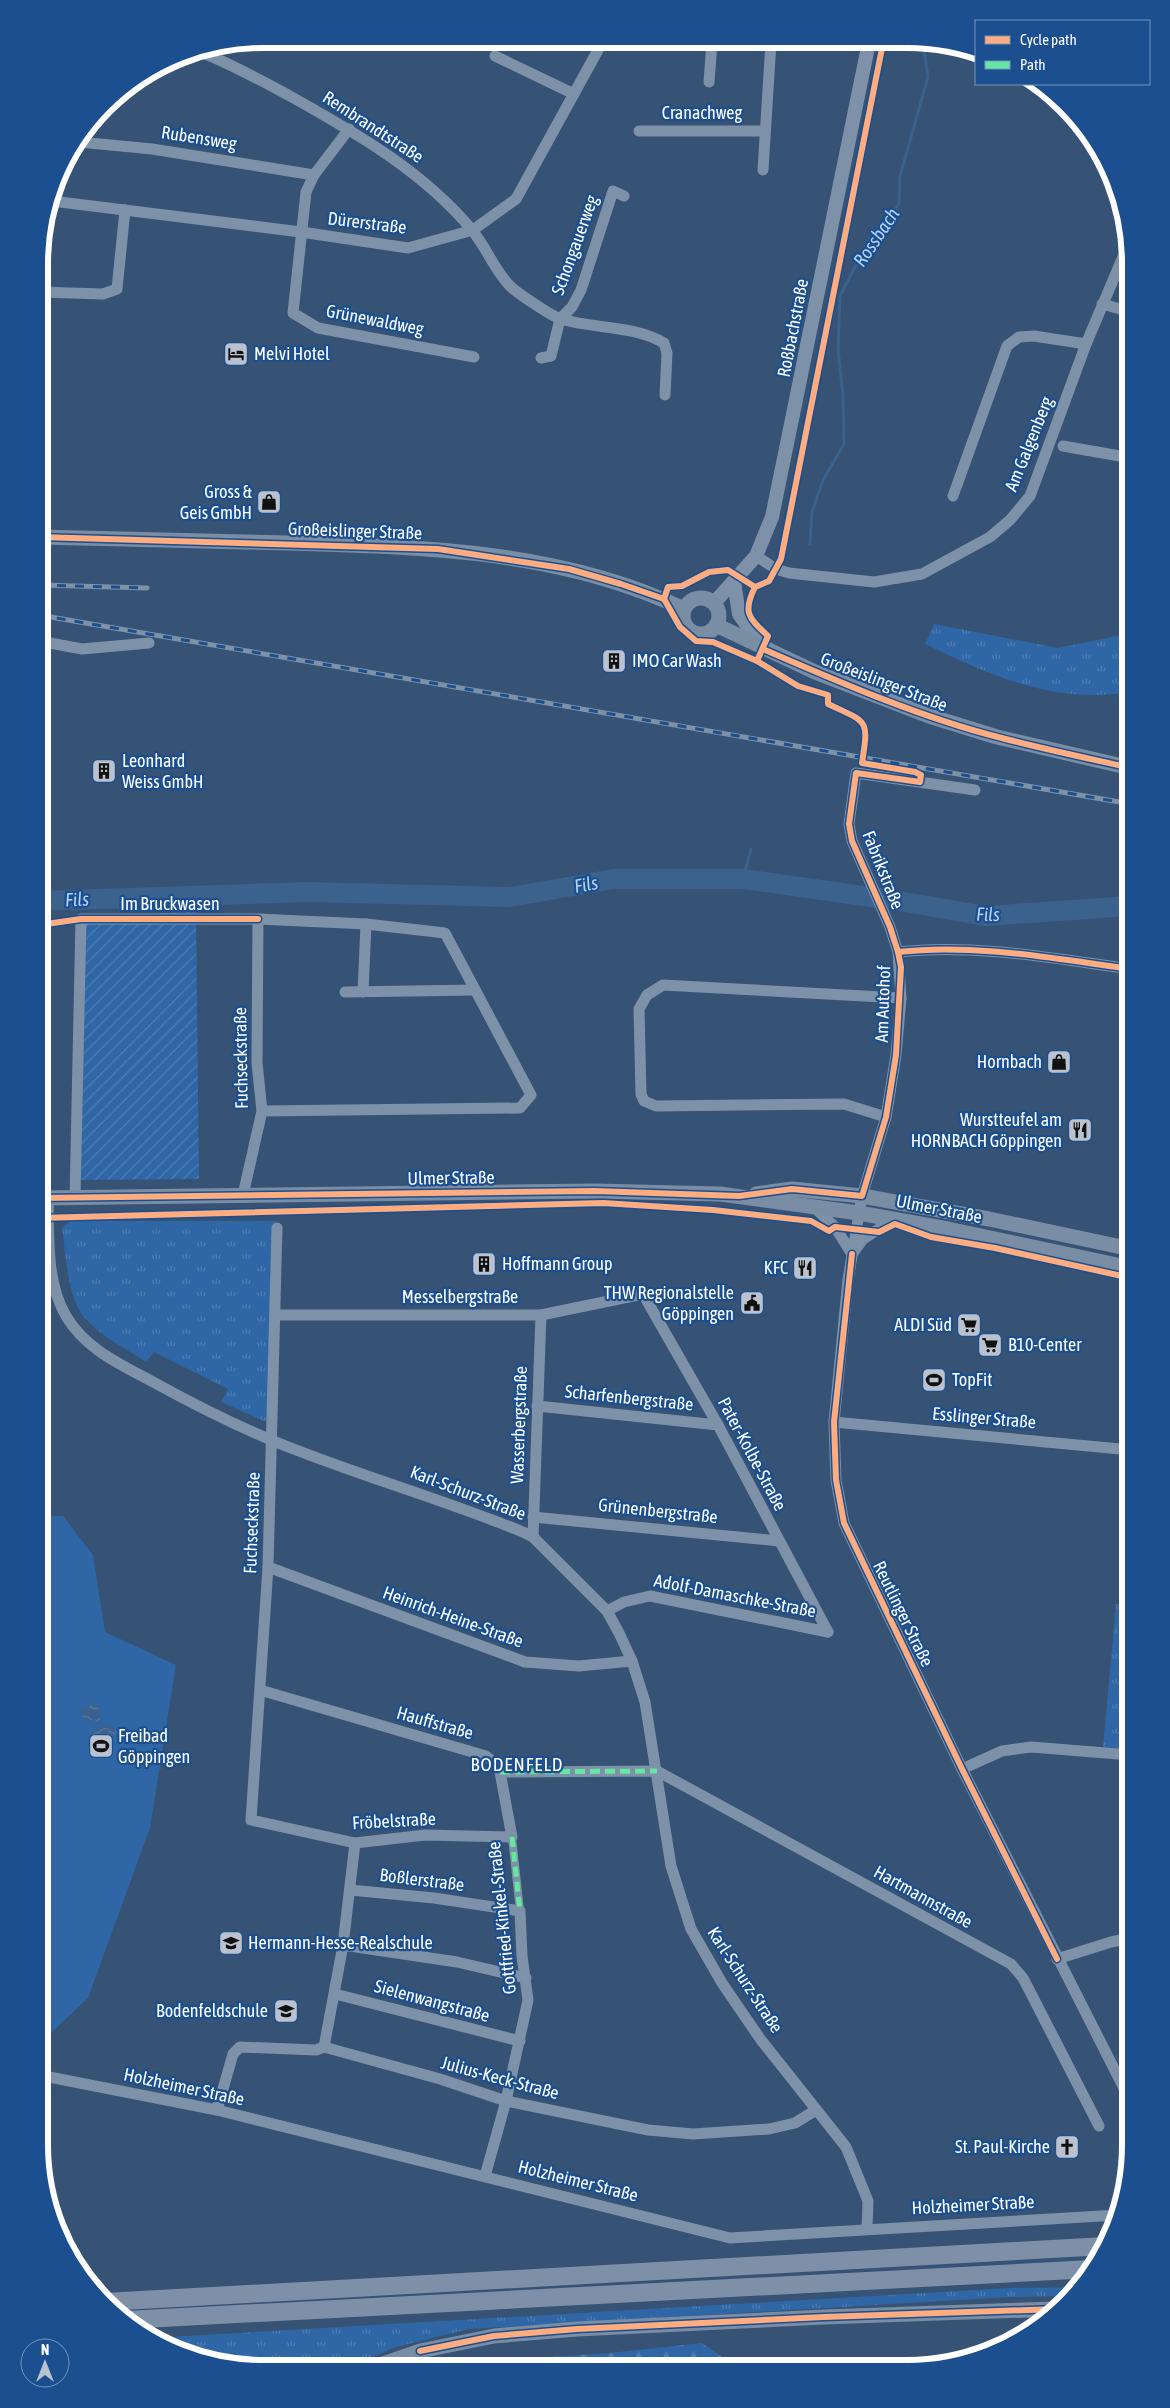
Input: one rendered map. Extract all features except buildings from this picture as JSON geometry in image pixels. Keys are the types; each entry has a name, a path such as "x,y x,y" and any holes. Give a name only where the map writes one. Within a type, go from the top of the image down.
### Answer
{"highway":[{"path":"114,2301 1097,2246"},
{"path":"137,2319 1083,2269"}],"main road":[{"name":"Großeislinger Straße","path":"48,537 438,549 569,569 621,584 684,609"},
{"path":"703,598 714,603 719,614 716,625 707,632 696,633 686,626 683,615 684,609 692,600 703,598"},
{"name":"Großeislinger Straße","path":"716,625 763,649 815,672 929,716 997,737 1122,766"},
{"name":"Ulmer Straße","path":"740,1196 792,1189 862,1196 980,1217 1122,1247"},
{"name":"Ulmer Straße","path":"48,1198 615,1191 740,1196 948,1229 1122,1266"},
{"path":"394,2360 420,2351 494,2336 824,2317 1045,2310"}],"street":[{"name":"Dürerstraße","path":"57,202 300,232 408,248 473,230 516,199 600,48"},
{"path":"709,82 712,48"},
{"name":"Cranachweg","path":"763,170 771,48"},
{"name":"Roßbachstraße","path":"714,603 756,556 772,517 784,470 868,48"},
{"name":"Rembrandtstraße","path":"206,55 248,73 349,129 382,150 423,182 473,230 510,286 560,319 611,327 664,343 667,353 665,395"},
{"path":"495,56 574,94"},
{"path":"300,232 306,192 314,175 349,129"},
{"name":"Cranachweg","path":"639,131 765,131"},
{"name":"Rubensweg","path":"84,143 152,149 314,175"},
{"name":"Schongauerweg","path":"560,319 572,307 581,290 613,191 624,196"},
{"path":"48,292 103,294 117,289 125,210"},
{"name":"Grünewaldweg","path":"300,232 293,313 318,328 474,356"},
{"name":"Am Galgenberg","path":"756,556 776,569 789,573 874,582 922,574 990,537 1010,520 1030,496 1086,344 1122,259"},
{"path":"1102,304 1122,310"},
{"path":"541,358 551,356 560,319"},
{"path":"953,496 1007,346 1018,337 1034,336 1086,344"},
{"name":"Am Galgenberg","path":"1063,446 1122,456"},
{"path":"734,582 739,614 763,649"},
{"path":"48,643 82,649 149,643"},
{"name":"Fabrikstraße","path":"898,952 890,927 852,841 849,824 856,773 975,790"},
{"name":"Im Bruckwasen","path":"75,1198 82,919 258,918 366,924 445,933 531,1095 520,1108 262,1111"},
{"name":"Fuchseckstraße","path":"243,1196 262,1111 257,1063 258,918"},
{"path":"363,992 366,924"},
{"name":"Am Autohof","path":"859,1214 862,1196 886,1117 896,1055 900,998 898,952 926,949 965,950 1122,969"},
{"name":"Am Autohof","path":"886,1117 844,1104 656,1106 644,1101 641,1094 639,1009 647,995 663,985 900,998"},
{"path":"345,992 475,990"},
{"path":"815,1208 835,1227 852,1254 863,1239 893,1220"},
{"name":"Reutlinger Straße","path":"859,1214 852,1254 834,1422 836,1480 844,1523 962,1769 1058,1959"},
{"name":"Fuchseckstraße","path":"251,1820 268,1567 277,1228"},
{"name":"Karl-Schurz-Straße","path":"48,1244 57,1299 67,1318 86,1342 118,1363 216,1416 272,1440 422,1494 533,1537 608,1610 632,1662 645,1702 671,1866 691,1929 731,1996 761,2040 846,2147 868,2201 867,2228"},
{"name":"Messelbergstraße","path":"275,1314 541,1314 644,1294"},
{"name":"Pater-Kolbe-Straße","path":"644,1294 718,1425 828,1632"},
{"name":"Wasserbergstraße","path":"533,1537 541,1314"},
{"name":"Scharfenbergstraße","path":"537,1406 718,1425"},
{"name":"Esslinger Straße","path":"834,1422 1122,1449"},
{"name":"Grünenbergstraße","path":"533,1517 779,1540"},
{"name":"Heinrich-Heine-Straße","path":"268,1567 525,1662 578,1666 632,1662"},
{"name":"Adolf-Damaschke-Straße","path":"608,1610 624,1602 650,1596 828,1632"},
{"name":"Hauffstraße","path":"260,1690 486,1756 495,1763 500,1772"},
{"path":"962,1769 1002,1751 1031,1747 1122,1754"},
{"path":"500,1772 657,1771"},
{"name":"Hartmannstraße","path":"657,1771 1011,1964 1023,1978 1098,2126"},
{"name":"Gottfried-Kinkel-Straße","path":"486,2176 506,2101 528,2000 522,1956 520,1911 512,1837 500,1772"},
{"name":"Fröbelstraße","path":"251,1820 355,1843 425,1835 512,1837"},
{"path":"324,2047 336,1994 355,1843"},
{"name":"Boßlerstraße","path":"350,1890 434,1898 520,1911"},
{"path":"1122,1940 1058,1959 1122,2084"},
{"path":"343,1945 458,1962 526,1978"},
{"name":"Sielenwangstraße","path":"336,1994 520,2042"},
{"name":"Julius-Keck-Straße","path":"217,2110 233,2054 240,2047 316,2050 324,2047 440,2079 506,2101 609,2124 693,2134 769,2129 795,2124 816,2110"},
{"name":"Holzheimer Straße","path":"48,2077 217,2110 730,2238 867,2228 1111,2215"}],"green space":[{"path":"934,624 1058,648 1122,635 1122,693 1103,695 1076,694 1050,691 1025,685 975,667 925,644"},
{"path":"196,912 199,1179 78,1180 84,916"},
{"path":"71,1221 276,1221 271,1424 221,1402 228,1389 154,1352 146,1362 105,1336 90,1324 78,1308 68,1274 62,1228"},
{"path":"48,1340 50,1353 48,1460"},
{"name":"Freibad Göppingen","path":"48,1516 63,1516 93,1555 105,1632 176,1665 150,1828 88,1998 48,2036"},
{"path":"1116,1604 1122,1604 1122,1748 1103,1747"},
{"path":"1069,2287 1062,2296 1010,2297 469,2329 396,2347 366,2360 234,2359 193,2349 165,2337 1009,2288"},
{"path":"702,2343 727,2360 500,2360 610,2353"}],"water":[{"path":"96,1703 101,1715 96,1729 107,1724 116,1729 115,1736 109,1741 100,1741 94,1734 94,1725 98,1717 85,1722 80,1710"}],"waterway":[{"name":"Rossbach","path":"810,544 812,512 823,480 844,444 843,396 838,350 840,296 870,238 890,221 899,203 900,176 928,77 924,48"},
{"name":"Rossbach","path":"743,879 751,849"},
{"name":"Fils","path":"48,901 308,892 510,897 613,879 743,879 899,901 985,916 1122,907"}],"railway":[{"path":"48,585 147,588"},
{"path":"48,617 1122,802"}],"marked path":[{"path":"500,1772 657,1771"},
{"path":"512,1837 520,1911"}],"cycle path":[{"path":"757,661 768,636 752,619 748,609 749,603 755,587 769,581 781,559 882,48"},
{"path":"48,537 438,549 569,569 664,599"},
{"path":"664,599 668,587 682,586 709,572 728,570 755,587"},
{"path":"48,1198 595,1191 739,1196 792,1189 862,1196 886,1117 896,1055 901,967 890,927 852,841 849,824 856,773 920,782 921,775 915,772 862,763 865,730 863,724 858,719 828,704 828,695 798,686 757,661 713,642 696,641 680,627 664,599"},
{"path":"763,649 879,698 968,729 1122,766"},
{"path":"48,924 81,919 258,919"},
{"path":"898,952 956,949 1015,953 1122,968"},
{"path":"48,1218 603,1203 713,1210 811,1221 829,1231 835,1227 879,1232 895,1224 931,1237 995,1248 1122,1276"},
{"path":"852,1254 834,1422 836,1480 844,1523 962,1769 1057,1959"},
{"path":"420,2351 494,2336 577,2329 824,2317 1046,2309"}],"place":[{"name":"Melvi Hotel","path":"236,354"},
{"name":"Gross & Geis GmbH","path":"269,502"},
{"name":"IMO Car Wash","path":"614,661"},
{"name":"Leonhard Weiss GmbH","path":"104,771"},
{"name":"Hornbach","path":"1059,1062"},
{"name":"Wurstteufel am HORNBACH Göppingen","path":"1080,1130"},
{"name":"Hoffmann Group","path":"484,1264"},
{"name":"KFC","path":"805,1268"},
{"name":"THW Regionalstelle Göppingen","path":"752,1303"},
{"name":"ALDI Süd","path":"969,1325"},
{"name":"B10-Center","path":"990,1345"},
{"name":"TopFit","path":"934,1380"},
{"name":"Freibad Göppingen","path":"101,1746"},
{"name":"Hermann-Hesse-Realschule","path":"231,1943"},
{"name":"Bodenfeldschule","path":"286,2011"},
{"name":"St. Paul-Kirche","path":"1067,2147"}],"district":[{"name":"BODENFELD","path":"517,1764"}]}
